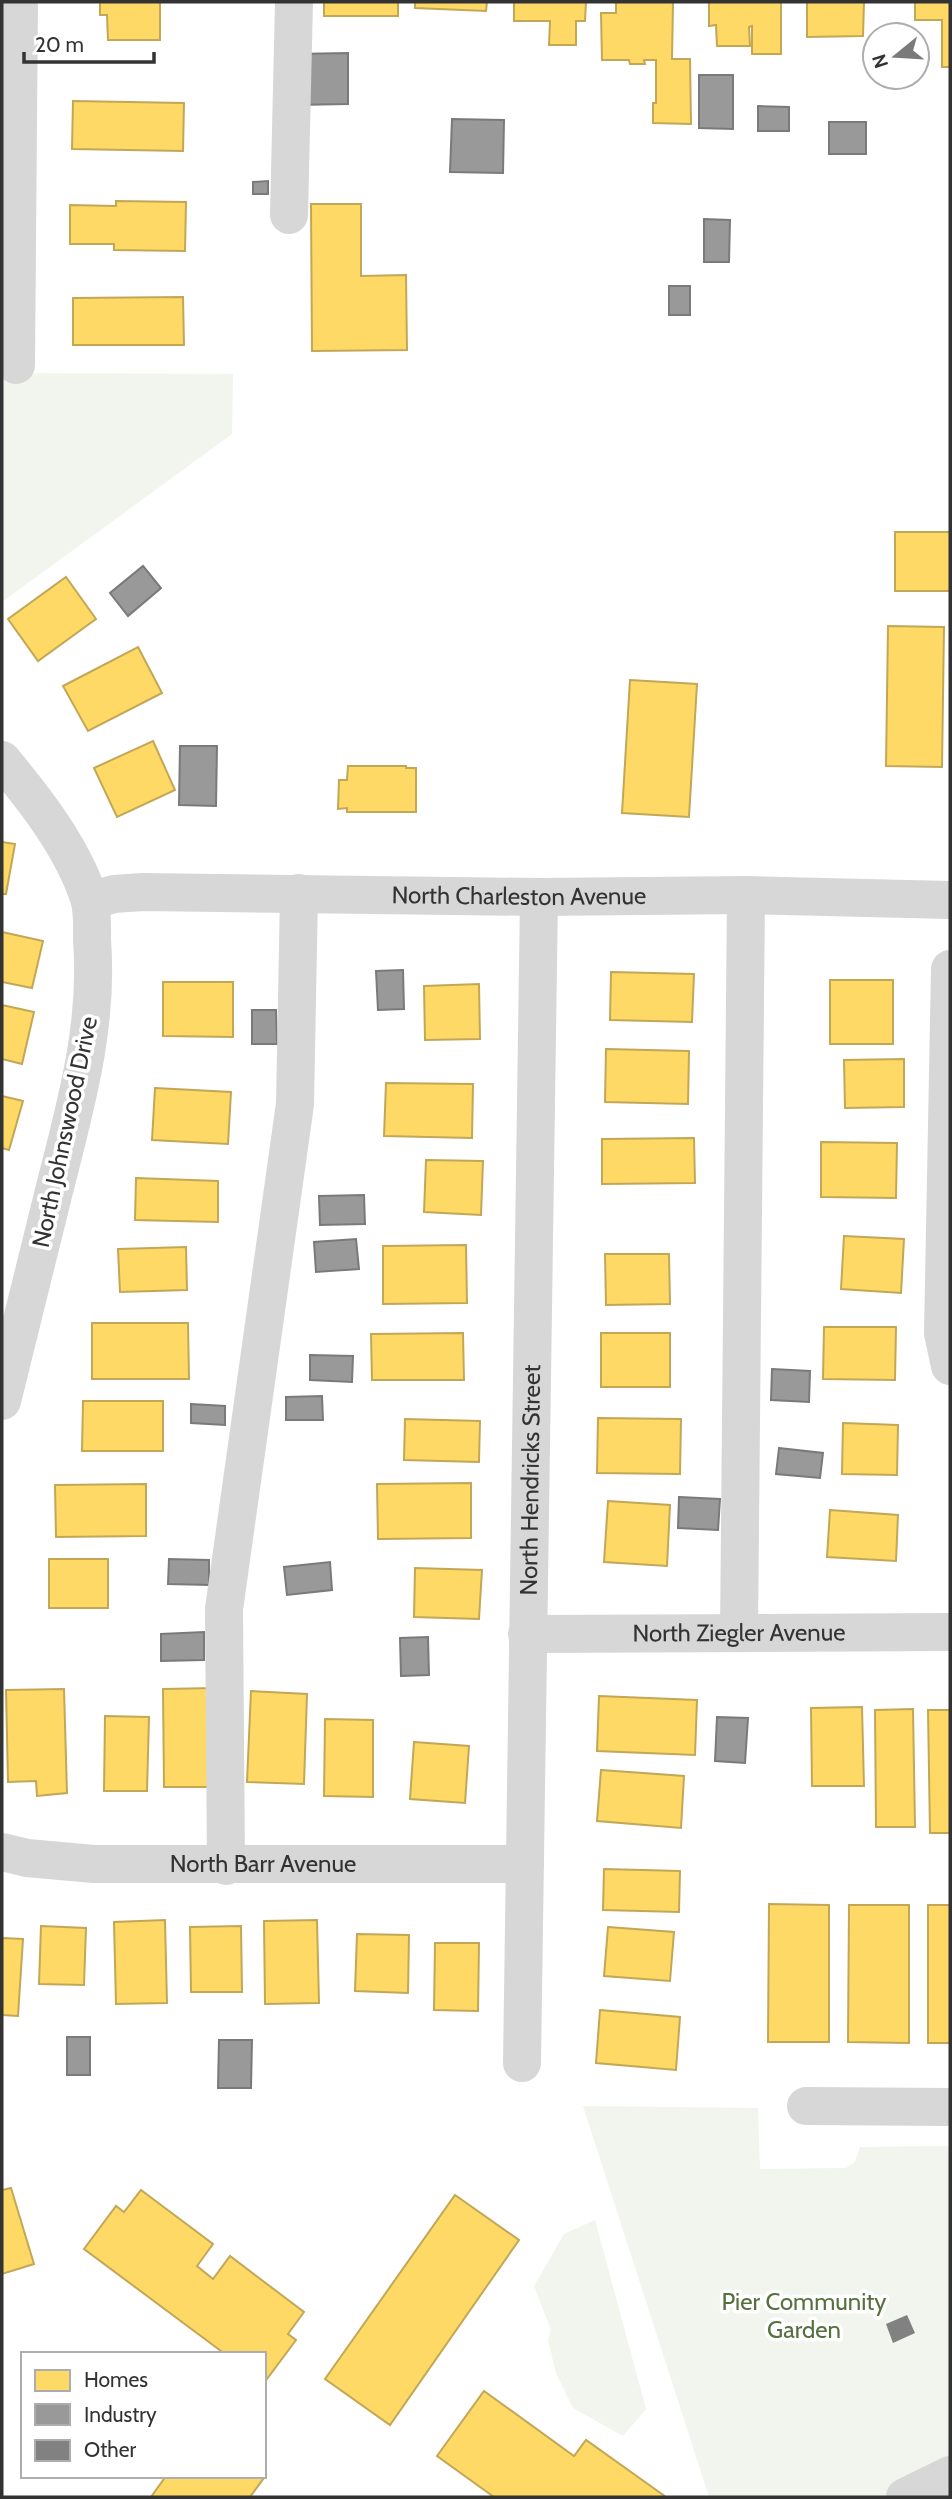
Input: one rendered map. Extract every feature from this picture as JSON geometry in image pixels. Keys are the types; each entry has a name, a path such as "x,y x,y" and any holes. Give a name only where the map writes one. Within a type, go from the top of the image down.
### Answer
{"street":[{"path":"16,365 19,2"},
{"path":"289,215 294,2"},
{"name":"North Johnswood Drive","path":"2,760 55,831 75,866 90,901 94,969 92,1021 79,1087 2,1401"},
{"name":"North Charleston Avenue","path":"90,901 131,892 540,897 746,895 950,900"},
{"path":"226,1866 224,1609 295,1104 299,892"},
{"path":"739,1633 746,895"},
{"name":"North Hendricks Street","path":"522,2063 540,897"},
{"path":"947,1350 950,970"},
{"name":"North Ziegler Avenue","path":"527,1634 950,1632"},
{"name":"North Barr Avenue","path":"2,1852 27,1858 83,1863 226,1866 525,1864"},
{"path":"806,2106 950,2107"},
{"path":"905,2497 950,2474"}],"green space":[{"path":"2,373 233,374 232,434 2,602"},
{"name":"Pier Community Garden","path":"583,2106 758,2108 760,2169 846,2168 855,2162 860,2147 950,2146 950,2497 709,2497"},
{"path":"595,2220 646,2409 623,2436 573,2408 556,2373 548,2341 551,2330 534,2286 564,2234"}],"building: Homes":[{"path":"100,2 160,2 160,40 108,40 107,15 100,15"},
{"path":"324,2 398,2 398,16 324,16"},
{"path":"415,2 487,2 486,11 415,8"},
{"path":"514,2 586,2 585,21 576,21 576,45 549,45 550,21 514,21"},
{"path":"616,2 673,2 672,59 690,59 691,124 653,123 656,60 644,60 645,64 630,64 629,60 602,60 601,13 616,13"},
{"path":"709,2 781,2 781,54 752,54 752,26 749,27 750,46 717,46 716,25 709,26"},
{"path":"807,2 864,2 861,36 807,37"},
{"path":"915,2 950,2 950,67 942,67 942,20 915,20"},
{"path":"73,101 184,103 183,151 72,149"},
{"path":"116,201 186,202 185,251 114,250 114,244 70,244 70,205 116,206"},
{"path":"311,204 361,204 361,276 406,275 407,350 312,351"},
{"path":"183,297 184,345 73,345 73,298"},
{"path":"895,532 950,532 950,591 895,591"},
{"path":"66,577 96,619 38,661 8,619"},
{"path":"888,626 944,627 942,767 886,766"},
{"path":"138,647 162,693 88,731 63,686"},
{"path":"630,680 697,684 689,817 622,813"},
{"path":"153,741 175,790 117,817 94,768"},
{"path":"348,766 416,768 416,812 347,812 347,808 338,809 339,780 347,780"},
{"path":"2,842 15,844 6,894 2,894"},
{"path":"2,932 43,941 32,988 2,982"},
{"path":"611,972 694,974 692,1022 610,1020"},
{"path":"830,980 893,980 893,1044 830,1044"},
{"path":"163,982 233,982 233,1037 163,1036"},
{"path":"479,984 480,1039 425,1040 424,986"},
{"path":"2,1005 34,1012 22,1064 2,1059"},
{"path":"606,1049 689,1051 688,1104 605,1102"},
{"path":"904,1059 904,1107 845,1108 844,1060"},
{"path":"386,1083 473,1084 472,1138 384,1136"},
{"path":"155,1088 231,1092 228,1144 152,1140"},
{"path":"2,1096 23,1101 9,1150 2,1148"},
{"path":"694,1138 695,1183 602,1184 602,1139"},
{"path":"821,1142 897,1143 896,1198 821,1197"},
{"path":"426,1160 483,1161 481,1215 424,1212"},
{"path":"136,1178 218,1181 218,1222 135,1220"},
{"path":"844,1236 904,1239 901,1293 841,1289"},
{"path":"466,1245 467,1303 383,1304 383,1246"},
{"path":"186,1247 187,1290 120,1292 118,1249"},
{"path":"605,1254 669,1254 670,1304 606,1305"},
{"path":"92,1323 188,1323 189,1379 92,1379"},
{"path":"824,1327 896,1327 895,1380 823,1379"},
{"path":"463,1333 464,1380 372,1380 371,1334"},
{"path":"601,1333 670,1333 670,1387 601,1387"},
{"path":"83,1401 163,1401 163,1451 82,1451"},
{"path":"598,1418 681,1419 680,1474 597,1473"},
{"path":"405,1419 480,1421 479,1462 404,1460"},
{"path":"843,1423 898,1425 897,1475 842,1474"},
{"path":"471,1483 471,1538 378,1539 377,1484"},
{"path":"146,1484 146,1536 56,1537 55,1485"},
{"path":"608,1501 670,1505 667,1566 604,1562"},
{"path":"830,1510 898,1515 896,1561 827,1557"},
{"path":"49,1559 108,1559 108,1608 49,1608"},
{"path":"415,1568 482,1570 479,1619 414,1617"},
{"path":"215,1688 217,1787 164,1787 163,1689"},
{"path":"64,1689 67,1793 37,1796 36,1781 8,1782 6,1690"},
{"path":"251,1691 307,1694 304,1784 247,1782"},
{"path":"599,1696 697,1700 695,1755 597,1751"},
{"path":"862,1707 864,1786 812,1786 811,1708"},
{"path":"913,1709 915,1827 876,1827 875,1710"},
{"path":"928,1710 950,1710 950,1833 930,1833"},
{"path":"105,1716 149,1717 147,1791 104,1791"},
{"path":"325,1719 373,1720 373,1797 324,1796"},
{"path":"414,1742 469,1746 465,1803 410,1799"},
{"path":"601,1770 684,1776 681,1828 597,1821"},
{"path":"604,1869 680,1871 679,1912 603,1910"},
{"path":"769,1904 829,1905 829,2042 768,2042"},
{"path":"849,1905 909,1905 909,2043 848,2042"},
{"path":"928,1905 950,1905 950,2043 928,2043"},
{"path":"165,1920 167,2003 116,2004 114,1922"},
{"path":"317,1920 319,2003 265,2004 264,1921"},
{"path":"41,1926 86,1928 84,1985 39,1984"},
{"path":"241,1926 242,1992 191,1992 190,1927"},
{"path":"608,1927 674,1932 670,1981 604,1976"},
{"path":"357,1934 409,1935 408,1993 355,1991"},
{"path":"2,1938 23,1939 18,2016 2,2015"},
{"path":"435,1943 479,1943 478,2011 434,2010"},
{"path":"600,2010 680,2017 676,2070 596,2063"},
{"path":"11,2188 34,2264 2,2274 2,2190"},
{"path":"141,2190 213,2244 197,2266 213,2279 230,2256 304,2312 288,2334 296,2340 266,2380 266,2352 222,2352 84,2249 116,2206 124,2212"},
{"path":"455,2195 519,2240 390,2425 325,2379"},
{"path":"484,2391 574,2456 586,2440 666,2497 494,2497 437,2456"},
{"path":"165,2478 264,2478 250,2497 151,2497"}],"building: Industry":[{"path":"348,53 348,104 296,105 295,54"},
{"path":"699,75 733,75 733,129 699,128"},
{"path":"758,106 789,107 789,131 758,131"},
{"path":"452,119 504,120 503,173 450,172"},
{"path":"829,122 866,122 866,154 829,154"},
{"path":"268,181 268,194 253,194 253,182"},
{"path":"704,219 730,220 729,262 704,262"},
{"path":"669,286 690,286 690,315 669,315"},
{"path":"143,566 161,588 128,616 110,593"},
{"path":"180,746 217,746 216,806 179,805"},
{"path":"403,970 404,1009 378,1010 376,971"},
{"path":"252,1010 276,1010 277,1044 252,1044"},
{"path":"364,1195 365,1224 320,1225 319,1196"},
{"path":"356,1239 359,1269 316,1272 314,1242"},
{"path":"310,1355 353,1356 352,1382 310,1380"},
{"path":"772,1369 810,1371 809,1402 771,1400"},
{"path":"322,1396 323,1420 286,1420 286,1397"},
{"path":"191,1404 225,1406 225,1425 191,1423"},
{"path":"779,1448 823,1453 820,1478 776,1474"},
{"path":"679,1497 720,1499 718,1530 678,1528"},
{"path":"169,1559 209,1560 209,1585 168,1584"},
{"path":"330,1562 332,1590 287,1595 284,1567"},
{"path":"204,1632 204,1660 161,1661 161,1634"},
{"path":"428,1637 429,1675 401,1676 400,1638"},
{"path":"717,1717 748,1718 745,1763 715,1761"},
{"path":"67,2037 90,2037 90,2075 67,2075"},
{"path":"219,2040 252,2040 251,2088 218,2088"}],"building: Other":[{"path":"907,2315 915,2333 893,2343 886,2324"}]}
